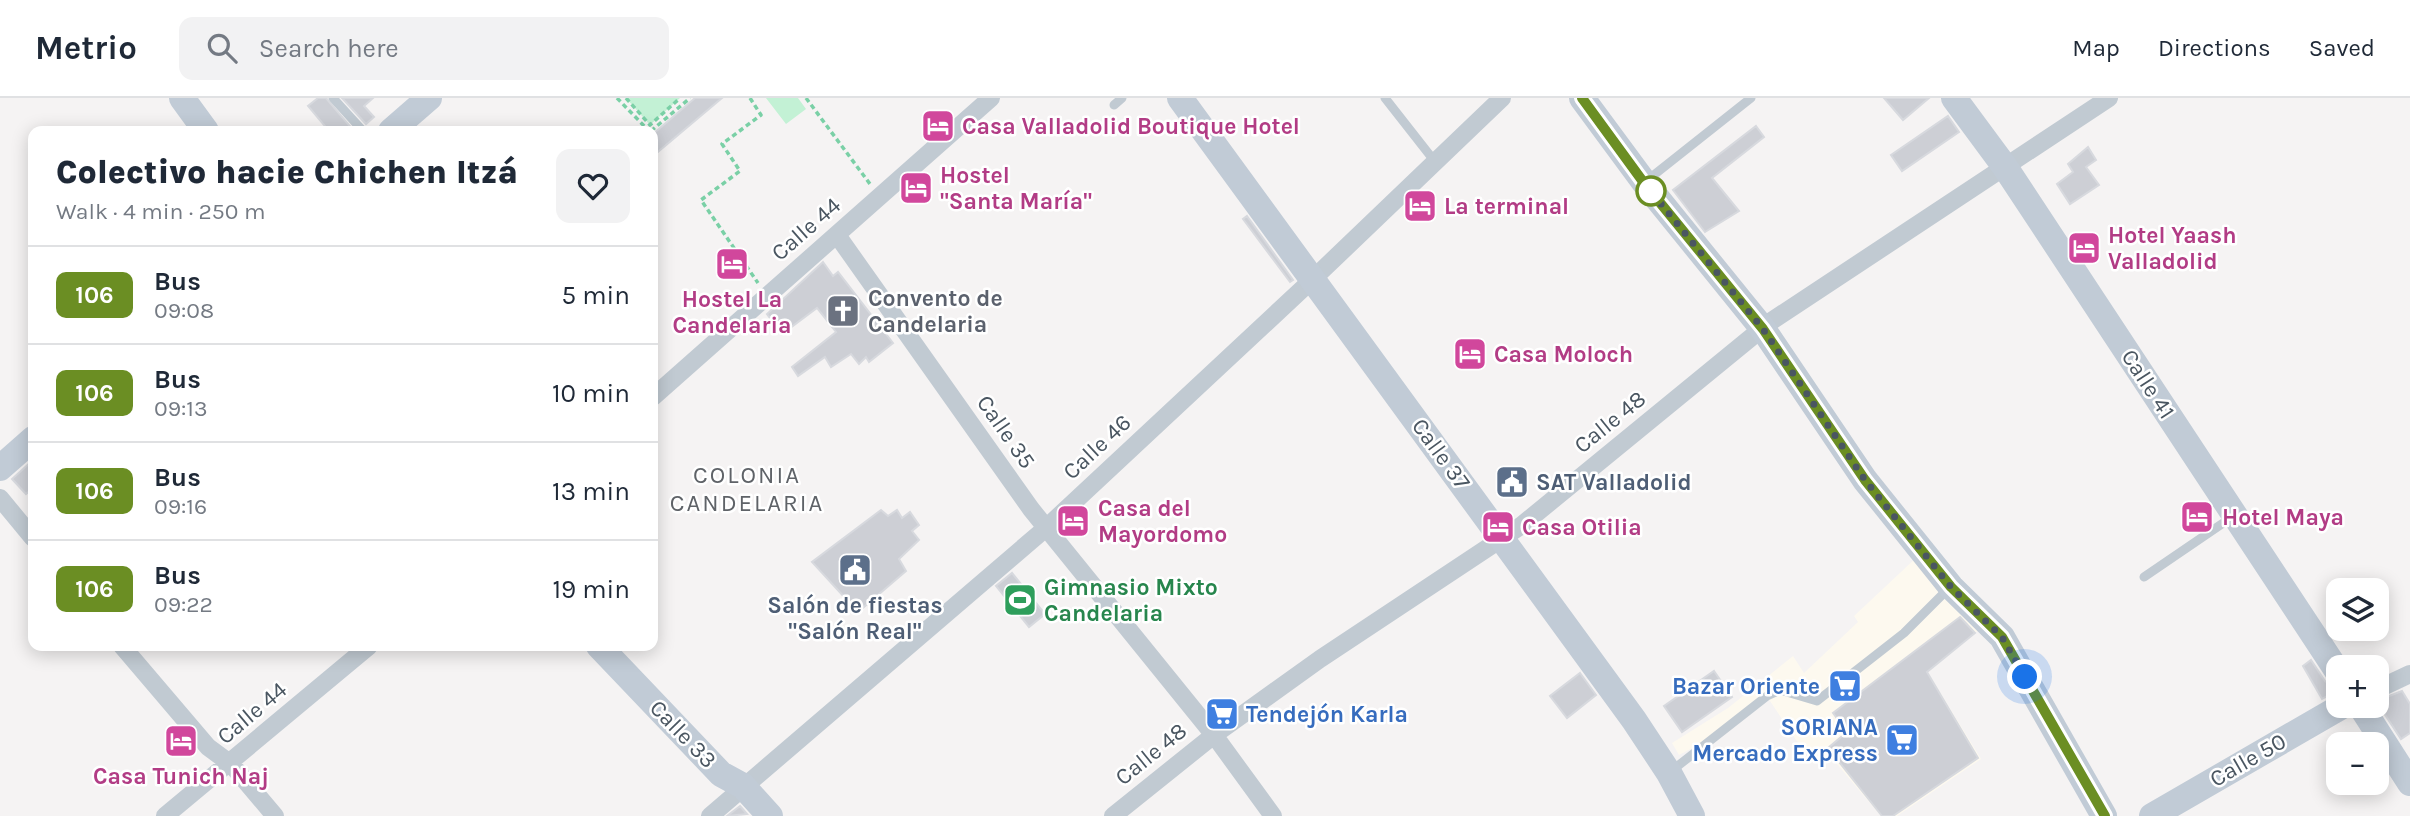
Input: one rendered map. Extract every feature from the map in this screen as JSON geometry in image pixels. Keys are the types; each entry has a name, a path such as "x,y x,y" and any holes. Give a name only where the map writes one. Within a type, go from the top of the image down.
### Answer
{"main road":[{"path":"182,98 202,126"},
{"name":"Calle 37","path":"1180,98 1503,540 1669,773 1692,816"},
{"path":"1582,98 1644,183 1763,329 1865,480 1951,587 2002,637 2105,816"},
{"name":"Calle 41","path":"1954,98 2005,167 2327,655"},
{"path":"397,126 427,99"},
{"path":"0,468 28,443"},
{"name":"Calle 33","path":"604,651 722,774 743,786 770,816"},
{"name":"Calle 50","path":"2152,816 2326,715"},
{"path":"2368,718 2410,783"}],"street":[{"name":"Calle 44","path":"658,393 991,98"},
{"name":"Calle 46","path":"710,816 1046,528 1314,279 1502,98"},
{"name":"Calle 48","path":"1113,816 1214,735 1320,659 1503,540 1763,329 2109,98"},
{"name":"Calle 35","path":"837,234 1046,528 1214,735 1273,816"},
{"path":"0,498 28,532"},
{"path":"126,651 208,747 231,764 275,816"},
{"name":"Calle 44","path":"165,816 231,764 363,651"},
{"path":"2389,684 2410,674"}],"lane":[{"path":"334,98 359,126"},
{"path":"1114,105 1122,98"},
{"path":"1385,98 1436,163"},
{"path":"1644,183 1751,98"},
{"path":"2144,577 2234,515"},
{"path":"1669,773 1767,696 1780,690 1817,701 1904,633 1951,587"}],"path":[{"path":"617,98 645,126"},
{"path":"626,98 650,125 680,98"},
{"path":"656,126 690,98"},
{"path":"750,98 761,115 722,144 740,171 701,200 767,296"},
{"path":"806,98 879,197"}],"shaded area":[{"name":"Bazar Oriente","path":"1918,556 1980,629 1927,671 1981,759 1897,816 1881,816 1826,751 1815,760 1796,740 1768,698 1719,734 1679,755 1672,743 1728,708 1793,656 1804,673 1858,622 1854,616"}],"green space":[{"path":"626,98 680,98 650,125"},
{"path":"766,98 798,98 806,109 786,124"}],"building":[{"path":"318,98 326,98 350,126 325,126 308,106"},
{"path":"342,98 373,98 364,106 374,117 366,124"},
{"path":"695,98 722,98 658,152 658,130"},
{"path":"1884,98 1929,98 1903,120"},
{"path":"1948,116 1959,132 1902,171 1891,155"},
{"path":"1756,126 1764,137 1712,178 1739,211 1705,232 1673,190"},
{"path":"2088,147 2096,160 2086,167 2099,185 2070,204 2057,184 2073,172 2068,164"},
{"path":"1247,216 1293,280 1290,282 1243,219"},
{"name":"Convento de Candelaria","path":"823,262 833,276 838,272 893,343 869,362 866,357 859,364 851,354 831,367 825,357 798,376 792,367 836,332 817,308 782,334 767,314"},
{"path":"28,465 28,492 26,494 12,479"},
{"path":"881,510 888,516 897,510 902,518 910,512 919,525 912,531 919,540 899,559 906,571 858,612 812,562"},
{"name":"Gimnasio Mixto Candelaria","path":"1012,573 1045,614 1029,627 996,586"},
{"name":"SORIANA Mercado Express","path":"1960,617 1975,633 1927,672 1978,758 1893,816 1882,816 1828,748 1847,732 1833,713"},
{"path":"2311,660 2326,682 2326,697 2322,699 2303,666"},
{"path":"1714,671 1732,697 1682,732 1664,706"},
{"path":"1580,673 1596,695 1567,718 1550,696"},
{"path":"2402,691 2410,704 2410,733 2401,739 2387,718 2389,696"},
{"path":"1228,702 1233,708 1216,720 1211,714"},
{"path":"740,806 747,814 727,816"}],"bus line":[{"name":"106","path":"1582,98 1644,183 1763,329 1865,480 1951,587 2002,637 2105,816"}],"place":[{"name":"Casa Valladolid Boutique Hotel","path":"938,126"},
{"name":"Hostel \"Santa María\"","path":"916,188"},
{"name":"La terminal","path":"1420,206"},
{"name":"Hotel Yaash Valladolid","path":"2084,248"},
{"name":"Hostel La Candelaria","path":"732,264"},
{"name":"Convento de Candelaria","path":"843,311"},
{"name":"Casa Moloch","path":"1470,354"},
{"name":"SAT Valladolid","path":"1512,482"},
{"name":"Hotel Maya","path":"2197,517"},
{"name":"Casa del Mayordomo","path":"1073,521"},
{"name":"Casa Otilia","path":"1498,527"},
{"name":"Salón de fiestas \"Salón Real\"","path":"855,570"},
{"name":"Gimnasio Mixto Candelaria","path":"1020,600"},
{"name":"Bazar Oriente","path":"1845,686"},
{"name":"Tendejón Karla","path":"1222,714"},
{"name":"SORIANA Mercado Express","path":"1902,740"},
{"name":"Casa Tunich Naj","path":"181,741"}],"district":[{"name":"COLONIA CANDELARIA","path":"747,489"}],"route":[{"path":"1651,191 1644,183 1763,329 1865,480 1951,587 2002,637 2025,677"}]}
